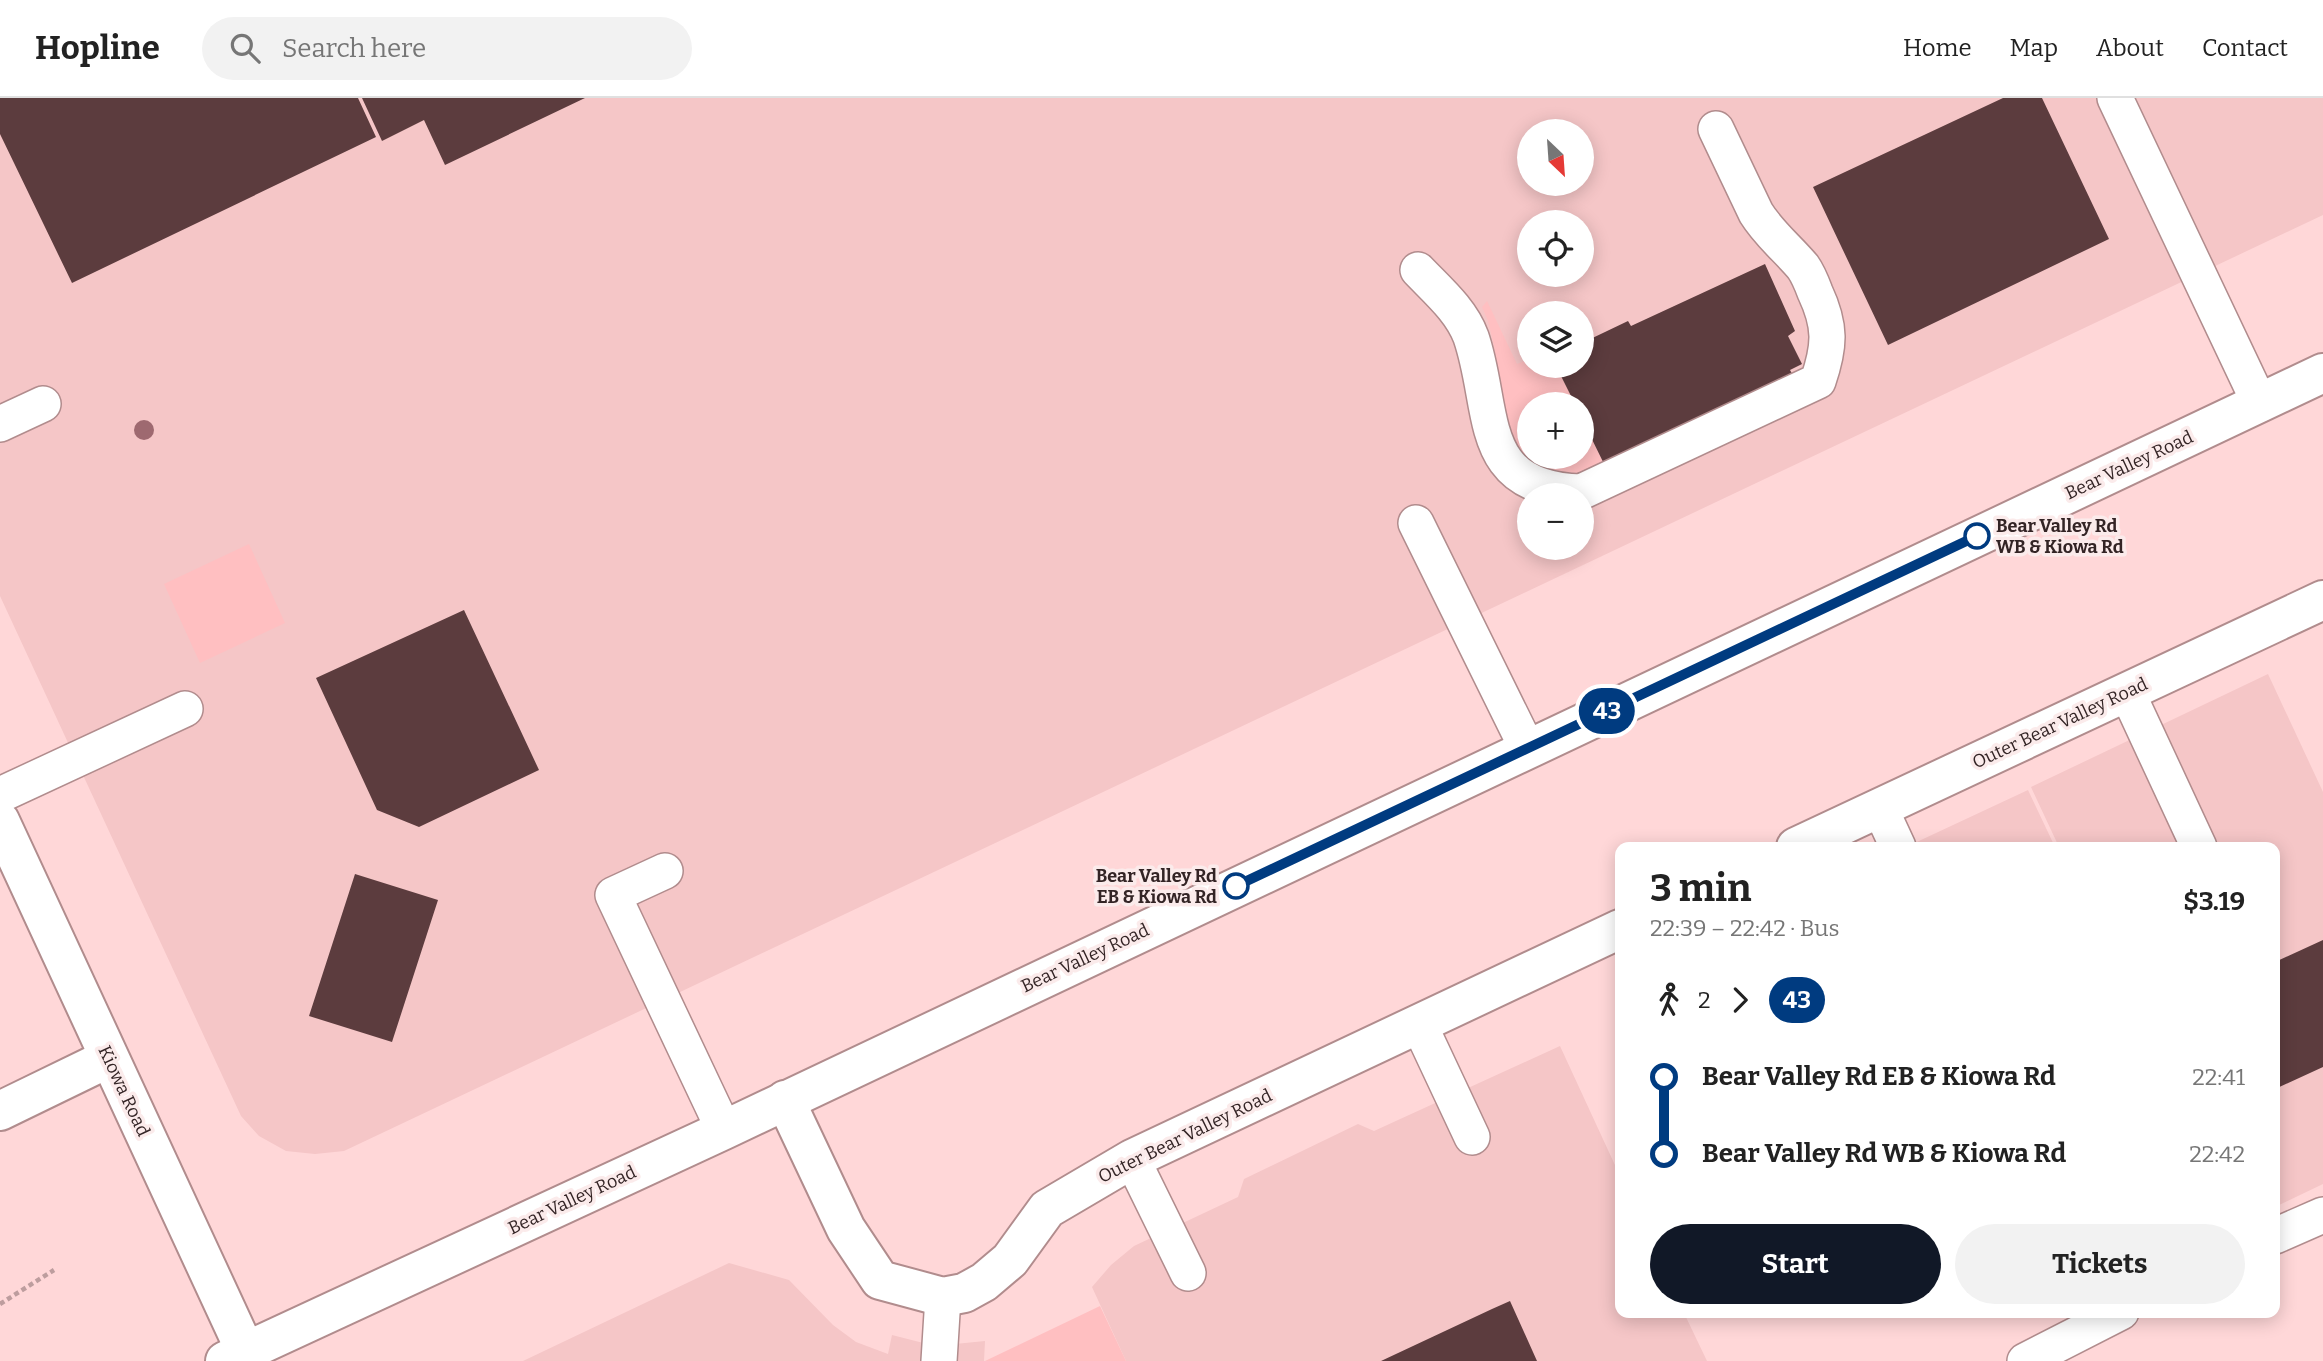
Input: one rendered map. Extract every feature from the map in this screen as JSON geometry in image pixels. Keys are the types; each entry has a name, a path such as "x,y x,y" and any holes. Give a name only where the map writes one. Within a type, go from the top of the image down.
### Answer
{"street":[{"name":"Bear Valley Road","path":"240,1358 2323,373"},
{"name":"Outer Bear Valley Road","path":"1807,842 2323,600"},
{"name":"Kiowa Road","path":"0,821 109,1058 240,1358"},
{"name":"Outer Bear Valley Road","path":"943,1297 964,1293 984,1282 1010,1260 1047,1209 1132,1159 1615,931"},
{"path":"0,1111 109,1058"},
{"path":"785,1100 846,1229 880,1280 943,1297"}],"lane":[{"path":"2115,98 2260,404"},
{"path":"1418,270 1449,301 1470,335 1488,424 1497,449 1508,464 1523,477 1546,489 1581,492 1818,381 1829,343 1827,323 1819,299 1805,269 1762,223 1716,129"},
{"path":"0,424 43,404"},
{"path":"1416,523 1527,748"},
{"path":"2127,692 2197,842"},
{"path":"0,795 185,709"},
{"path":"1880,808 1896,842"},
{"path":"664,871 613,895 724,1130"},
{"path":"1419,1024 1472,1137"},
{"path":"1132,1159 1188,1273"},
{"path":"2280,1234 2323,1215"},
{"path":"939,1361 943,1297"},
{"path":"2025,1361 2109,1318"}],"path":[{"path":"0,1304 54,1270"}],"shaded area":[{"path":"0,98 2323,98 2323,215 1594,560 1594,483 1517,483 1517,560 1594,560 344,1151 315,1154 286,1151 259,1136 241,1116 0,596"},
{"path":"1487,301 1517,364 1517,378 1562,378 1569,392 1517,392 1517,449 1510,440 1494,346 1482,307"},
{"path":"1594,444 1604,465 1585,474 1553,474 1543,469 1594,469"},
{"path":"249,544 285,623 200,663 164,584"},
{"path":"2268,674 2323,792 2323,1184 2280,1205 2280,842 2057,842 2031,787"},
{"path":"2028,790 2053,842 1917,842"},
{"path":"1560,1046 1615,1165 1615,1318 1686,1318 1707,1361 1126,1361 1092,1287 1111,1265 1134,1246 1238,1197 1244,1179 1358,1124 1374,1131"},
{"path":"729,1263 789,1280 833,1325 856,1342 888,1354 892,1335 935,1346 985,1341 984,1361 523,1361"},
{"path":"1100,1306 1126,1361 985,1361"}],"building":[{"path":"0,98 358,98 376,137 72,283 0,134"},
{"path":"362,98 585,98 445,165 424,120 382,141"},
{"path":"2003,98 2042,98 2109,239 1888,345 1813,187"},
{"path":"1765,264 1795,331 1788,336 1802,364 1790,370 1797,383 1608,472 1594,443 1594,392 1569,392 1562,378 1594,378 1594,337 1628,321 1631,326"},
{"path":"464,610 539,770 419,827 377,810 316,678"},
{"path":"355,874 438,900 392,1042 309,1016"},
{"path":"2323,940 2323,1067 2280,1087 2280,960"},
{"path":"1510,1301 1537,1361 1381,1361 1492,1309"}],"bus line":[{"name":"43","path":"1236,886 1977,536"}],"place":[{"name":"Bear Valley Rd WB & Kiowa Rd","path":"1977,536"},
{"name":"Bear Valley Rd EB & Kiowa Rd","path":"1236,886"}]}
